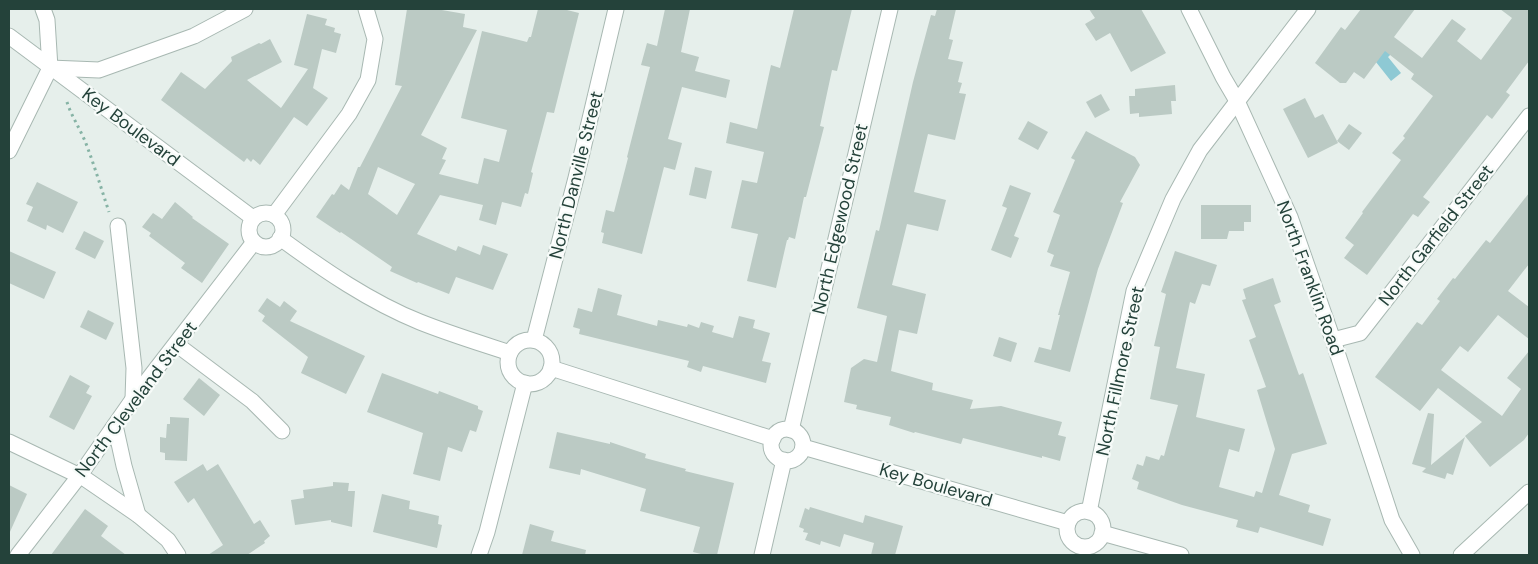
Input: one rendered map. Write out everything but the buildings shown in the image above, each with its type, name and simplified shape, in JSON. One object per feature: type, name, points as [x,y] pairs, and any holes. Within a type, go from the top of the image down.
[{"type":"street","points":[[9,152],[50,68],[47,20],[43,9]]},
{"type":"street","points":[[50,68],[99,70],[194,36],[245,9]]},
{"type":"street","points":[[274,215],[349,114],[368,80],[374,39],[366,9]]},
{"type":"street","name":"North Danville Street","points":[[534,340],[576,178],[616,9]]},
{"type":"street","name":"North Edgewood Street","points":[[791,430],[890,9]]},
{"type":"street","name":"North Franklin Road","points":[[1189,9],[1237,101],[1290,217],[1333,340],[1392,520],[1412,555]]},
{"type":"street","name":"North Fillmore Street","points":[[1089,512],[1134,291],[1172,199],[1200,150],[1308,9]]},
{"type":"street","name":"Key Boulevard","points":[[9,36],[253,218]]},
{"type":"street","name":"North Garfield Street","points":[[1333,340],[1360,333],[1529,116]]},
{"type":"street","points":[[263,213],[274,215],[282,223],[283,231],[280,238],[270,246],[262,246],[254,242],[250,236],[249,228],[253,218],[263,213]]},
{"type":"street","points":[[118,226],[134,368],[133,399]]},
{"type":"street","points":[[280,238],[345,283],[393,309],[419,322],[510,353]]},
{"type":"street","name":"North Cleveland Street","points":[[18,555],[80,475],[133,399],[254,242]]},
{"type":"street","points":[[534,340],[542,343],[549,350],[552,368],[543,380],[525,383],[516,379],[508,362],[510,353],[519,343],[534,340]]},
{"type":"street","points":[[176,344],[252,401],[282,431]]},
{"type":"street","points":[[552,368],[773,439]]},
{"type":"street","points":[[479,555],[487,532],[525,383]]},
{"type":"street","points":[[115,425],[138,515]]},
{"type":"street","points":[[791,430],[800,436],[803,441],[803,447],[800,455],[796,458],[784,460],[777,457],[773,452],[773,439],[780,431],[791,430]]},
{"type":"street","points":[[9,442],[80,475],[138,515],[168,540],[178,555]]},
{"type":"street","name":"Key Boulevard","points":[[803,447],[1068,523]]},
{"type":"street","points":[[762,555],[784,460]]},
{"type":"street","points":[[1461,555],[1529,492]]},
{"type":"street","points":[[1089,512],[1096,515],[1100,520],[1102,533],[1095,544],[1081,551],[1067,533],[1068,523],[1076,513],[1089,512]]},
{"type":"street","points":[[1102,533],[1181,555]]},
{"type":"path","points":[[65,96],[90,155],[112,222],[118,226]]},
{"type":"water","points":[[1386,45],[1391,54],[1388,57],[1401,73],[1391,81],[1372,57]]}]
